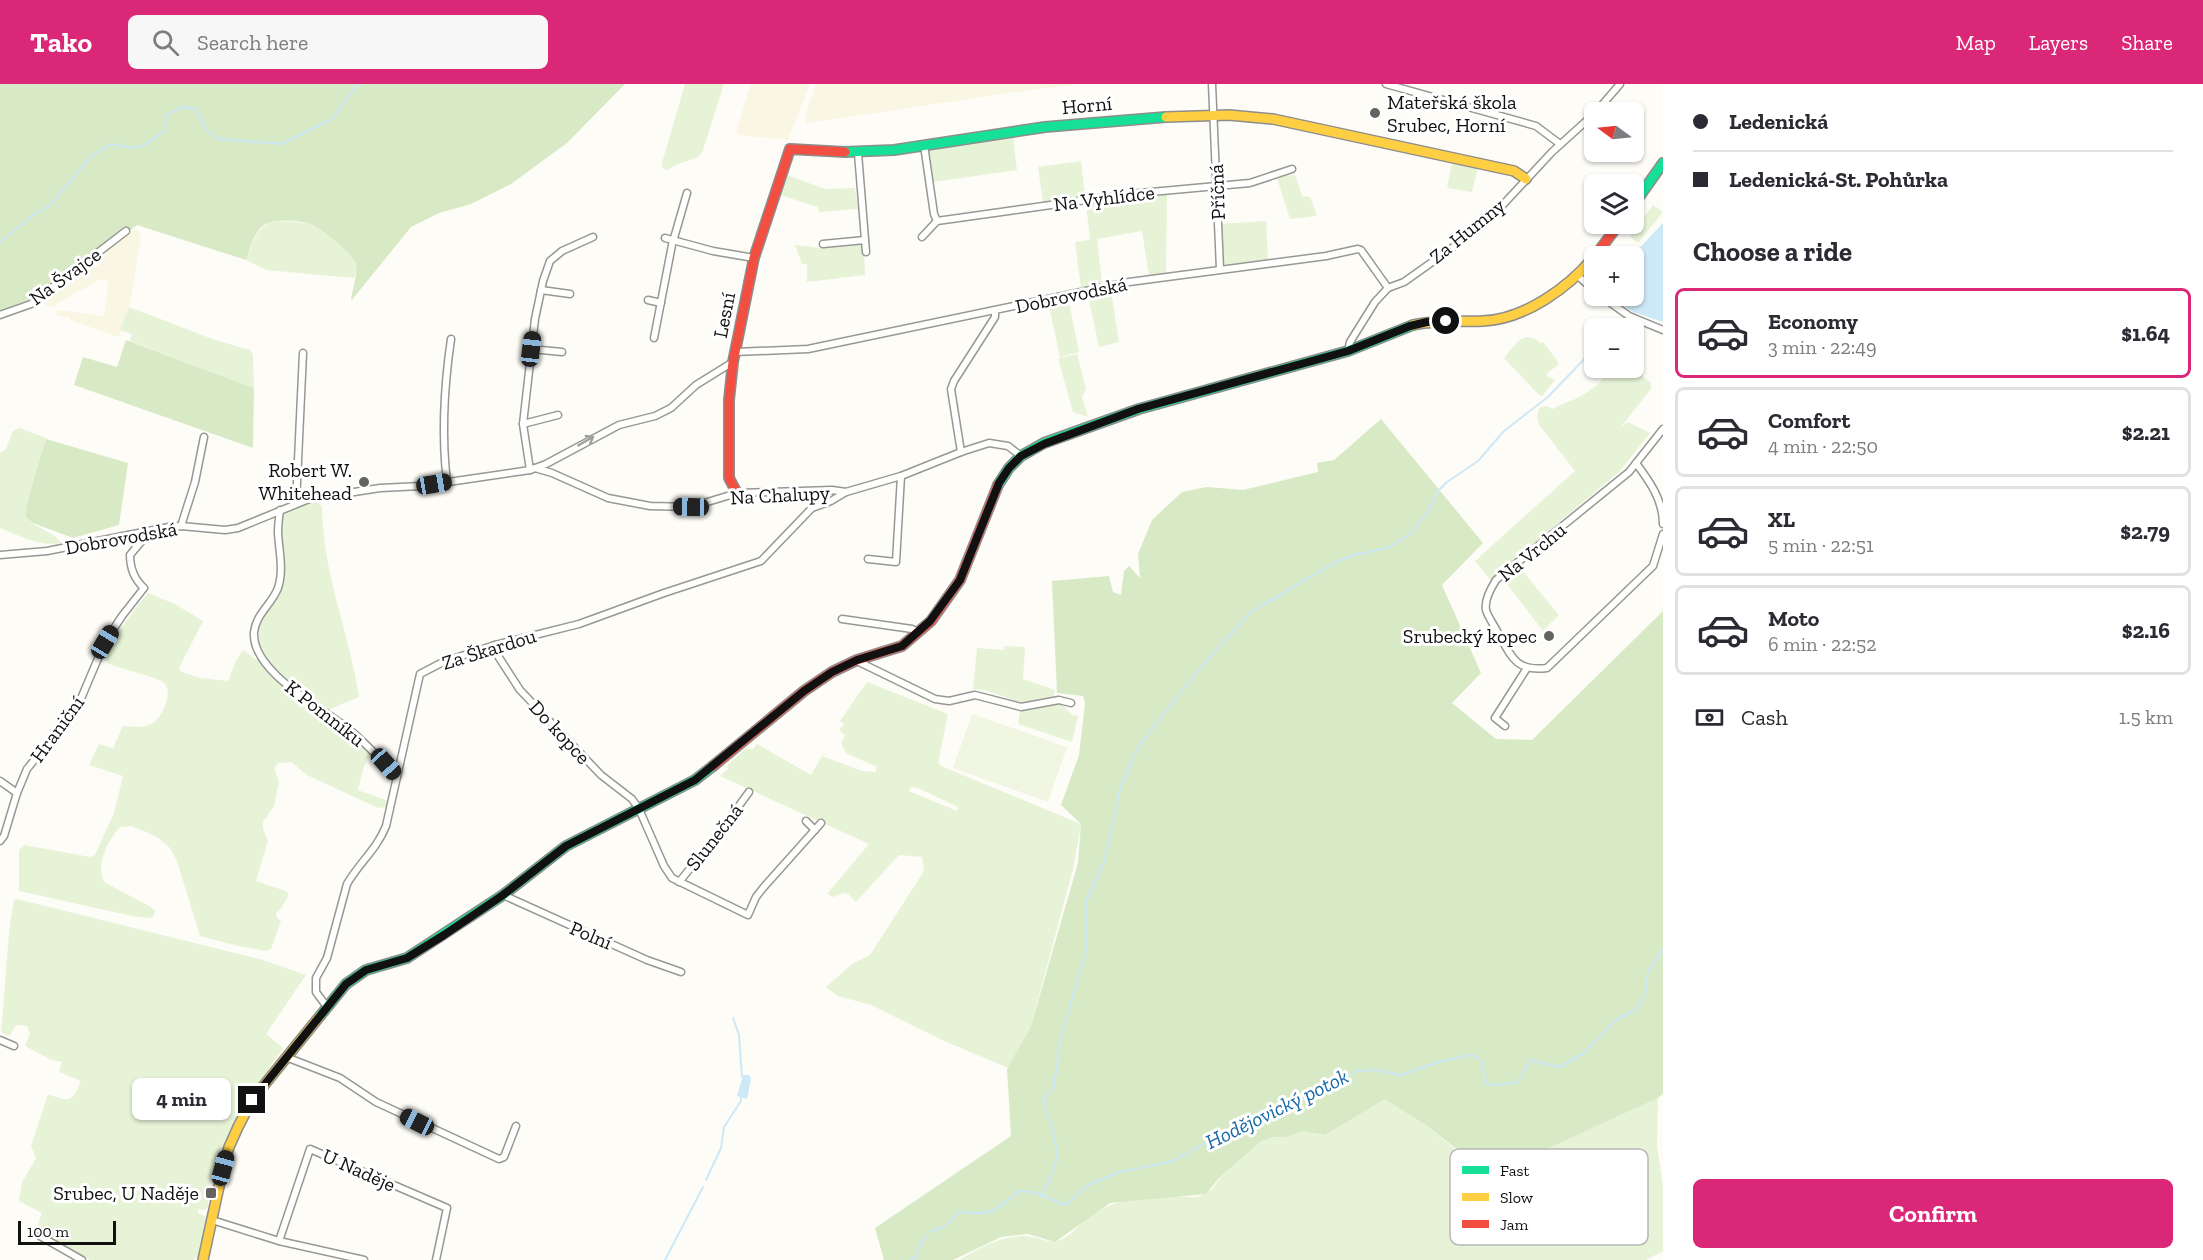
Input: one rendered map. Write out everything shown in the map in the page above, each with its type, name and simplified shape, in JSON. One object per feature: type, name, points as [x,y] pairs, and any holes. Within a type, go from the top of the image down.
[{"type":"main road","name":"Horní","points":[[790,149],[858,153],[1045,127],[1214,114],[1273,119],[1514,171],[1526,179]]},
{"type":"main road","name":"Lesní","points":[[737,493],[729,478],[729,400],[733,362],[754,258],[790,149]]},
{"type":"main road","points":[[1644,190],[1663,163]]},
{"type":"main road","points":[[1603,246],[1612,234]]},
{"type":"main road","points":[[203,1260],[229,1147],[252,1100],[355,976],[366,970],[407,958],[503,895],[566,846],[695,780],[804,691],[832,672],[857,660],[902,646],[941,608],[960,580],[999,483],[1021,456],[1044,444],[1138,409],[1348,351],[1398,330],[1427,322],[1485,321],[1509,317],[1557,292],[1584,269]]},
{"type":"street","name":"Příčná","points":[[1212,84],[1220,269]]},
{"type":"street","points":[[1386,84],[1536,126],[1560,144]]},
{"type":"street","name":"Za Humny","points":[[1604,102],[1620,84]]},
{"type":"street","name":"Za Humny","points":[[1348,351],[1350,342],[1375,302],[1388,288],[1404,282],[1459,243],[1498,210],[1560,144],[1584,123]]},
{"type":"street","points":[[922,237],[937,220],[934,214],[924,145]]},
{"type":"street","points":[[858,153],[866,252]]},
{"type":"street","name":"Na Vyhlídce","points":[[937,220],[1129,194],[1250,183],[1292,169]]},
{"type":"street","points":[[654,338],[674,240],[687,193]]},
{"type":"street","name":"Na Švajce","points":[[0,315],[31,304],[126,231]]},
{"type":"street","points":[[532,469],[523,424],[531,349],[541,290],[550,261],[562,251],[593,237]]},
{"type":"street","points":[[665,238],[754,258]]},
{"type":"street","points":[[823,244],[865,240]]},
{"type":"street","name":"Dobrovodská","points":[[735,352],[808,350],[1129,282],[1326,256],[1358,249],[1388,288]]},
{"type":"street","points":[[1578,276],[1584,281]]},
{"type":"street","points":[[541,290],[570,294]]},
{"type":"street","points":[[648,300],[661,303]]},
{"type":"street","points":[[1615,306],[1629,316],[1663,330]]},
{"type":"street","points":[[961,452],[951,389],[995,317],[995,310]]},
{"type":"street","points":[[447,482],[442,429],[451,339]]},
{"type":"street","points":[[531,349],[562,352]]},
{"type":"street","points":[[296,503],[303,354]]},
{"type":"street","name":"Dobrovodská","points":[[0,555],[47,551],[181,526],[225,530],[238,528],[296,503],[340,493],[422,486],[532,469],[546,464],[619,425],[663,412],[696,385],[733,362]]},
{"type":"street","points":[[523,424],[558,415]]},
{"type":"street","name":"Na Vrchu","points":[[1527,668],[1511,658],[1486,609],[1488,594],[1496,580],[1629,472],[1663,429]]},
{"type":"street","points":[[181,526],[195,483],[204,437]]},
{"type":"street","name":"Na Chalupy","points":[[532,469],[552,473],[608,498],[650,506],[691,507],[737,493],[832,490],[846,492],[901,476],[989,443],[1008,446],[1021,456]]},
{"type":"street","points":[[1636,463],[1651,483],[1663,512],[1663,524]]},
{"type":"street","points":[[868,559],[896,562],[901,476]]},
{"type":"street","name":"Za Škardou","points":[[327,1007],[316,992],[315,978],[327,958],[347,884],[380,841],[391,807],[420,674],[443,662],[495,645],[579,624],[664,592],[761,561],[812,508],[846,492]]},
{"type":"street","name":"K Pomníku","points":[[280,510],[278,532],[281,571],[278,589],[258,619],[254,630],[254,640],[262,656],[276,674],[300,696],[350,729],[397,777]]},
{"type":"street","name":"Hraniční","points":[[0,842],[23,777],[33,760],[77,708],[105,642],[144,588],[137,582],[130,567],[130,555],[150,531]]},
{"type":"street","points":[[1504,726],[1495,718],[1527,668],[1533,670],[1547,668],[1602,617],[1653,566],[1663,534]]},
{"type":"street","points":[[842,620],[912,628],[918,632]]},
{"type":"street","name":"Do kopce","points":[[495,645],[496,653],[520,690],[601,775],[632,799],[639,809]]},
{"type":"street","points":[[857,660],[935,699],[949,701],[975,695],[1021,707],[1059,700],[1071,703]]},
{"type":"street","points":[[0,782],[17,793]]},
{"type":"street","name":"Slunečná","points":[[679,882],[749,792]]},
{"type":"street","name":"Slunečná","points":[[639,809],[664,866],[672,878],[748,915]]},
{"type":"street","points":[[806,822],[815,830]]},
{"type":"street","points":[[744,923],[756,897],[821,823]]},
{"type":"street","name":"Polní","points":[[503,895],[647,960],[681,972]]},
{"type":"street","points":[[0,1040],[14,1046]]},
{"type":"street","points":[[286,1057],[340,1078],[376,1102],[499,1160],[504,1157],[516,1126]]},
{"type":"street","name":"U Naděje","points":[[279,1240],[310,1149],[447,1208],[436,1260]]},
{"type":"street","points":[[212,1221],[364,1260]]},
{"type":"street","points":[[40,1236],[82,1260]]},
{"type":"shaded area","points":[[751,84],[810,84],[788,140],[738,135],[736,131]]},
{"type":"shaded area","points":[[816,84],[1079,84],[808,123],[805,117]]},
{"type":"shaded area","points":[[137,229],[141,235],[131,299],[119,337],[70,320],[70,317],[57,315],[58,310],[104,316],[109,281],[101,279],[51,307],[39,302],[39,298],[79,268],[87,272],[102,263],[110,246]]},
{"type":"green space","points":[[0,84],[625,84],[567,143],[511,184],[471,204],[439,213],[411,227],[351,301],[356,264],[349,253],[335,240],[312,225],[302,222],[275,221],[266,224],[258,231],[246,260],[137,225],[81,269],[79,268],[44,294],[0,311]]},
{"type":"green space","points":[[685,84],[724,84],[699,157],[667,170],[663,169],[662,163]]},
{"type":"green space","points":[[1013,136],[1017,170],[933,182],[928,154],[931,148]]},
{"type":"green space","points":[[1081,161],[1085,197],[1043,202],[1038,167]]},
{"type":"green space","points":[[1452,163],[1478,168],[1472,192],[1447,188]]},
{"type":"green space","points":[[787,175],[825,189],[855,188],[858,209],[819,212],[818,207],[780,195]]},
{"type":"green space","points":[[1295,175],[1302,196],[1310,197],[1317,216],[1290,219],[1277,178]]},
{"type":"green space","points":[[1167,194],[1166,273],[1149,276],[1142,231],[1097,239],[1102,284],[1081,288],[1075,242],[1090,240],[1086,204]]},
{"type":"green space","points":[[1653,205],[1663,212],[1638,243],[1630,237],[1632,234],[1644,234],[1644,218]]},
{"type":"green space","points":[[275,221],[309,224],[328,236],[354,259],[356,273],[354,278],[266,270],[246,260],[259,232]]},
{"type":"green space","points":[[1266,221],[1268,261],[1223,265],[1220,224]]},
{"type":"green space","points":[[795,245],[821,248],[861,245],[864,252],[865,275],[807,282],[807,264],[802,264]]},
{"type":"green space","points":[[1111,291],[1119,342],[1099,347],[1088,296]]},
{"type":"green space","points":[[1069,302],[1079,352],[1060,357],[1049,306]]},
{"type":"green space","points":[[129,307],[215,340],[250,350],[253,355],[254,388],[130,341],[132,334],[120,330]]},
{"type":"green space","points":[[1526,337],[1536,339],[1540,343],[1543,342],[1559,363],[1547,373],[1547,376],[1555,380],[1542,396],[1504,358],[1518,341]]},
{"type":"green space","points":[[126,340],[254,388],[253,448],[74,385],[83,357],[117,367]]},
{"type":"green space","points":[[1077,354],[1086,389],[1082,397],[1088,417],[1073,412],[1058,358]]},
{"type":"green space","points":[[1644,377],[1650,382],[1651,389],[1620,428],[1628,422],[1650,433],[1620,471],[1490,580],[1475,561],[1575,471],[1540,426],[1537,419],[1539,408],[1546,406],[1553,409],[1576,399],[1604,378]]},
{"type":"green space","points":[[1381,419],[1483,543],[1442,585],[1481,673],[1452,703],[1496,739],[1532,740],[1663,611],[1663,1094],[1547,1149],[1457,1149],[1427,1126],[1385,1099],[1325,1135],[1302,1131],[1288,1137],[1273,1137],[1260,1142],[1219,1178],[1206,1194],[1110,1203],[1055,1242],[1028,1234],[1001,1237],[953,1260],[884,1260],[875,1228],[1011,1136],[1007,1069],[1031,1026],[1078,863],[1081,824],[1061,805],[1079,755],[1085,703],[1083,696],[1057,693],[1052,581],[1109,576],[1113,592],[1121,595],[1124,571],[1129,566],[1140,578],[1138,554],[1152,520],[1182,492],[1207,487],[1243,490],[1318,472],[1317,463],[1334,460]]},
{"type":"green space","points":[[19,428],[46,438],[26,514],[33,523],[53,535],[61,543],[38,542],[0,528],[0,453],[6,449],[13,431]]},
{"type":"green space","points":[[46,439],[128,463],[119,525],[73,538],[33,523],[26,517],[30,493]]},
{"type":"green space","points":[[318,502],[322,507],[327,556],[359,697],[328,710],[302,694],[273,669],[259,643],[261,620],[283,580],[281,520],[287,512]]},
{"type":"green space","points":[[1520,568],[1559,615],[1543,631],[1504,580]]},
{"type":"green space","points":[[148,593],[175,604],[203,621],[179,668],[180,671],[200,678],[228,681],[243,650],[261,663],[298,699],[341,728],[371,753],[363,769],[358,790],[388,801],[388,807],[378,808],[307,775],[291,762],[278,763],[274,769],[279,781],[274,806],[263,822],[268,841],[256,881],[289,894],[276,913],[277,918],[281,921],[271,949],[267,951],[200,936],[177,861],[170,848],[157,837],[132,826],[120,827],[111,839],[102,860],[102,875],[104,882],[151,907],[155,911],[153,917],[132,916],[19,891],[19,850],[24,845],[90,857],[95,855],[114,813],[123,776],[89,765],[99,744],[113,748],[123,726],[142,727],[154,723],[164,708],[168,693],[162,681],[107,663],[105,659],[118,632]]},
{"type":"green space","points":[[1005,646],[1025,647],[1023,679],[1055,690],[1053,697],[1023,703],[984,690],[973,689],[977,648],[1004,650]]},
{"type":"green space","points":[[867,682],[948,714],[938,763],[941,766],[1081,824],[1073,869],[1031,1026],[1008,1068],[942,1040],[871,1005],[838,996],[826,987],[852,964],[870,955],[924,871],[922,857],[899,855],[856,902],[848,894],[843,893],[834,897],[827,894],[869,844],[720,776],[745,749],[753,749],[757,744],[811,775],[822,756],[862,771],[875,772],[877,767],[846,753],[841,743],[845,735],[839,730],[844,724],[840,721]],"holes":[[[911,787],[918,788],[958,807],[957,811],[909,791]]]},
{"type":"green space","points":[[1061,703],[1072,715],[1078,716],[1072,742],[1018,724],[1020,711]]},
{"type":"green space","points":[[972,714],[1067,747],[1048,802],[953,768]]},
{"type":"green space","points":[[14,900],[263,960],[306,975],[266,1034],[283,1048],[230,1129],[209,1184],[208,1207],[205,1210],[198,1209],[198,1213],[206,1217],[207,1221],[199,1258],[196,1257],[194,1260],[90,1260],[43,1235],[37,1227],[42,1213],[19,1201],[22,1182],[36,1158],[31,1146],[48,1094],[69,1099],[81,1081],[59,1072],[62,1062],[52,1060],[25,1046],[30,1033],[27,1026],[16,1025],[10,1036],[1,1030],[9,932]]},
{"type":"green space","points":[[1385,1098],[1427,1126],[1455,1149],[1450,1149],[1450,1245],[1648,1245],[1648,1149],[1547,1149],[1658,1098],[1657,1146],[1663,1186],[1663,1251],[1646,1260],[959,1260],[991,1243],[1017,1236],[1058,1241],[1068,1236],[1094,1213],[1118,1203],[1144,1198],[1197,1197],[1213,1188],[1221,1176],[1260,1142],[1273,1137],[1288,1137],[1302,1131],[1325,1135]]},
{"type":"water","points":[[1663,223],[1663,322],[1633,312],[1625,306],[1644,306],[1644,246],[1641,246]]},
{"type":"water","points":[[743,1075],[749,1075],[751,1079],[747,1099],[737,1096]]},
{"type":"waterway","points":[[0,242],[33,215],[49,206],[91,156],[111,144],[129,147],[146,144],[165,130],[166,115],[183,107],[196,109],[206,130],[218,139],[282,144],[332,119],[356,86],[361,84]]},
{"type":"waterway","points":[[1041,1197],[1052,1173],[1056,1157],[1053,1132],[1043,1099],[1054,1087],[1060,1040],[1086,952],[1086,901],[1105,860],[1120,789],[1135,754],[1147,735],[1199,669],[1251,612],[1334,563],[1353,555],[1388,548],[1411,533],[1429,510],[1437,492],[1447,482],[1478,461],[1504,431],[1548,397],[1584,359]]},
{"type":"waterway","name":"Hodějovický potok","points":[[931,1232],[946,1225],[959,1212],[978,1213],[992,1210],[1019,1191],[1033,1192],[1065,1205],[1087,1186],[1116,1173],[1173,1161],[1238,1125],[1326,1089],[1357,1071],[1377,1070],[1401,1075],[1441,1061],[1472,1055],[1482,1061],[1485,1082],[1491,1085],[1517,1083],[1531,1060],[1559,1067],[1583,1054],[1615,1021],[1639,1007],[1645,995],[1648,971],[1663,950]]},
{"type":"waterway","points":[[733,1018],[739,1035],[742,1077]]},
{"type":"waterway","points":[[706,1180],[721,1148],[724,1127],[741,1101],[741,1097]]},
{"type":"waterway","points":[[665,1260],[703,1187]]},
{"type":"waterway","name":"Hodějovický potok","points":[[910,1260],[916,1257],[921,1242],[926,1237]]},
{"type":"traffic: fast","points":[[845,152],[894,150],[1045,127],[1166,117]]},
{"type":"traffic: fast","points":[[1644,190],[1663,163]]},
{"type":"traffic: fast","points":[[998,485],[1009,468],[1021,456],[1044,443],[1139,409],[1348,351],[1413,325]]},
{"type":"traffic: fast","points":[[320,1016],[346,984],[366,970],[407,958],[503,895],[566,846],[695,780],[713,766]]},
{"type":"traffic: slow","points":[[1166,117],[1229,115],[1273,119],[1514,171],[1526,179]]},
{"type":"traffic: slow","points":[[1413,325],[1483,321],[1514,315],[1559,290],[1584,268]]},
{"type":"traffic: slow","points":[[203,1260],[223,1168],[238,1127],[252,1100],[320,1016]]},
{"type":"traffic: jam","points":[[737,493],[729,478],[729,400],[733,362],[754,258],[790,149],[845,152]]},
{"type":"traffic: jam","points":[[1602,246],[1612,234]]},
{"type":"traffic: jam","points":[[713,766],[804,691],[832,672],[857,660],[902,646],[931,621],[960,580],[998,485]]},
{"type":"place","name":"Mateřská škola Srubec, Horní","points":[[1375,113]]},
{"type":"place","name":"Robert W. Whitehead","points":[[364,482]]},
{"type":"place","name":"Srubecký kopec","points":[[1549,636]]},
{"type":"place","name":"Srubec, U Naděje","points":[[211,1193]]},
{"type":"route","points":[[252,1100],[346,984],[355,976],[366,970],[407,958],[503,895],[566,846],[695,780],[772,716],[832,672],[857,660],[902,646],[930,621],[960,580],[999,483],[1021,456],[1044,444],[1138,409],[1348,351],[1410,326],[1446,321]]}]
